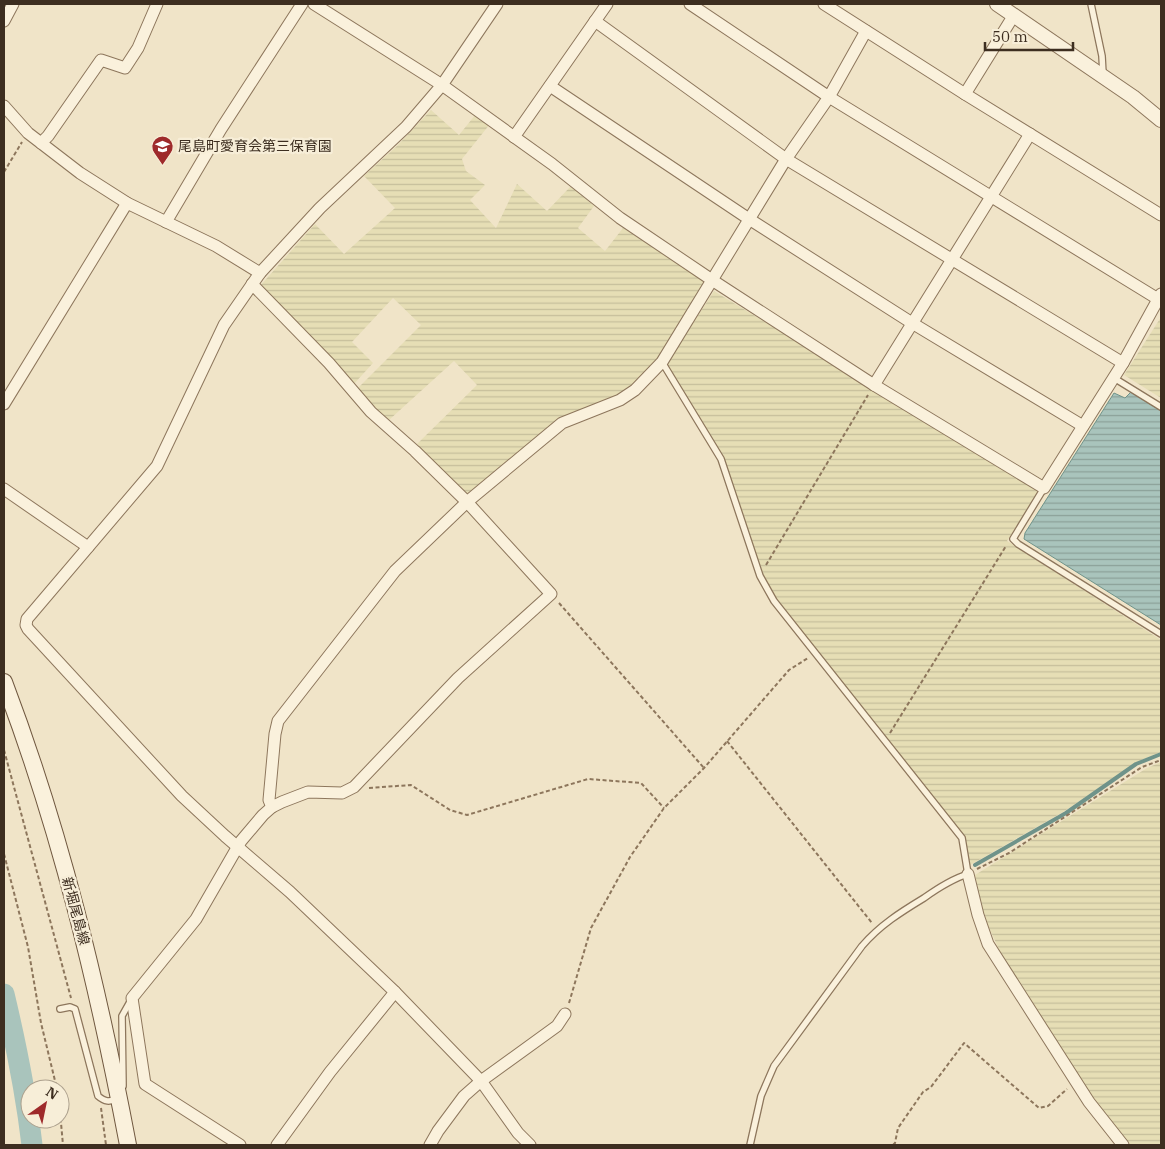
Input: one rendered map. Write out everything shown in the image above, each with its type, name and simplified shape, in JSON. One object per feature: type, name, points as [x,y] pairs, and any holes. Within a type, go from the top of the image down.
[{"type":"main road","name":"新堀尾島線","points":[[4,682],[23,733],[65,868],[90,961],[128,1145]]},
{"type":"street","points":[[4,21],[13,4]]},
{"type":"street","points":[[41,143],[102,60],[125,68],[138,48],[157,4]]},
{"type":"street","points":[[166,222],[221,129],[302,4]]},
{"type":"street","points":[[314,4],[442,85],[552,164],[620,218],[712,280],[874,385],[1044,488],[1114,378],[1160,297],[829,97],[690,4]]},
{"type":"street","points":[[497,4],[442,85],[406,127],[320,208],[260,273],[224,325],[157,466],[27,619],[26,625],[28,630],[182,796],[290,892],[395,992],[481,1082],[518,1133],[530,1145]]},
{"type":"street","points":[[514,137],[607,4]]},
{"type":"street","points":[[824,4],[1161,215]]},
{"type":"street","points":[[997,4],[1160,114]]},
{"type":"street","points":[[965,94],[1014,15]]},
{"type":"street","points":[[595,21],[786,159],[1123,363]]},
{"type":"street","points":[[272,807],[268,800],[278,721],[395,571],[467,502],[562,423],[620,400],[635,390],[662,362],[786,159],[829,97],[866,31]]},
{"type":"street","points":[[550,86],[749,219],[912,323],[1083,426]]},
{"type":"street","points":[[4,106],[28,133],[80,173],[127,203],[216,246],[260,273]]},
{"type":"street","points":[[874,385],[1030,134]]},
{"type":"street","points":[[4,404],[127,203]]},
{"type":"street","points":[[240,1145],[145,1084],[132,998],[196,919],[241,841],[272,807],[308,792],[342,793],[354,787],[458,678],[552,594],[467,502],[416,451],[371,412],[330,363],[252,284]]},
{"type":"street","points":[[4,489],[88,547]]},
{"type":"street","points":[[968,874],[978,915],[988,944],[1089,1102],[1123,1145]]},
{"type":"street","points":[[277,1145],[330,1072],[395,992]]},
{"type":"street","points":[[430,1145],[464,1096],[557,1026],[565,1014]]},
{"type":"lane","points":[[1091,4],[1102,56],[1104,76]]},
{"type":"lane","points":[[662,362],[721,459],[760,576],[774,601],[814,654],[962,838],[968,874],[954,878],[885,922],[862,946],[774,1066],[761,1096],[750,1145]]},
{"type":"lane","points":[[1114,378],[1161,407]]},
{"type":"lane","points":[[1044,488],[1013,539],[1018,544],[1161,634]]},
{"type":"lane","points":[[60,1009],[70,1007],[74,1009],[98,1096],[104,1101],[110,1102],[119,1098],[123,1085],[122,1016],[132,998]]},
{"type":"path","points":[[4,172],[28,133]]},
{"type":"path","points":[[760,576],[874,385]]},
{"type":"path","points":[[885,741],[1008,542],[1013,539]]},
{"type":"path","points":[[552,594],[704,768]]},
{"type":"path","points":[[565,1014],[591,928],[630,857],[664,808],[704,768],[788,670],[814,654]]},
{"type":"path","points":[[727,741],[877,930]]},
{"type":"path","points":[[4,750],[74,1009]]},
{"type":"path","points":[[968,874],[1009,853],[1142,767],[1161,760]]},
{"type":"path","points":[[354,787],[410,785],[450,810],[467,815],[588,779],[641,783],[664,808]]},
{"type":"path","points":[[4,854],[28,947],[40,1023],[54,1079]]},
{"type":"path","points":[[893,1145],[898,1128],[923,1092],[931,1087],[964,1044],[1039,1108],[1048,1106],[1076,1081]]},
{"type":"path","points":[[98,1096],[106,1145]]},
{"type":"path","points":[[62,1129],[64,1145]]},
{"type":"shaded area","points":[[431,110],[459,135],[476,114],[490,124],[462,159],[466,171],[485,185],[470,200],[496,228],[517,184],[547,211],[571,186],[594,206],[578,228],[605,251],[623,228],[708,282],[661,361],[623,396],[561,421],[467,497],[417,444],[477,385],[454,361],[389,420],[372,408],[358,388],[421,325],[393,298],[352,342],[373,363],[353,385],[260,286],[315,224],[344,254],[395,208],[364,176],[398,145]]},
{"type":"shaded area","points":[[714,291],[1040,490],[1007,541],[1161,640],[1161,752],[1141,760],[1063,812],[970,865],[965,838],[777,602],[764,576],[722,455],[666,365]]},
{"type":"shaded area","points":[[1161,317],[1161,398],[1124,375]]},
{"type":"shaded area","points":[[1161,762],[1161,1145],[1127,1145],[1091,1098],[1056,1039],[1003,958],[984,917],[975,875],[1147,768]]},
{"type":"water","points":[[1131,392],[1161,411],[1161,625],[1024,539],[1025,533],[1114,393],[1125,398]]},
{"type":"waterway","points":[[975,865],[1066,813],[1136,764],[1161,754]]},
{"type":"waterway","points":[[4,994],[20,1069],[32,1145]]},
{"type":"place","name":"尾島町愛育会第三保育園","points":[[162,165]]}]
